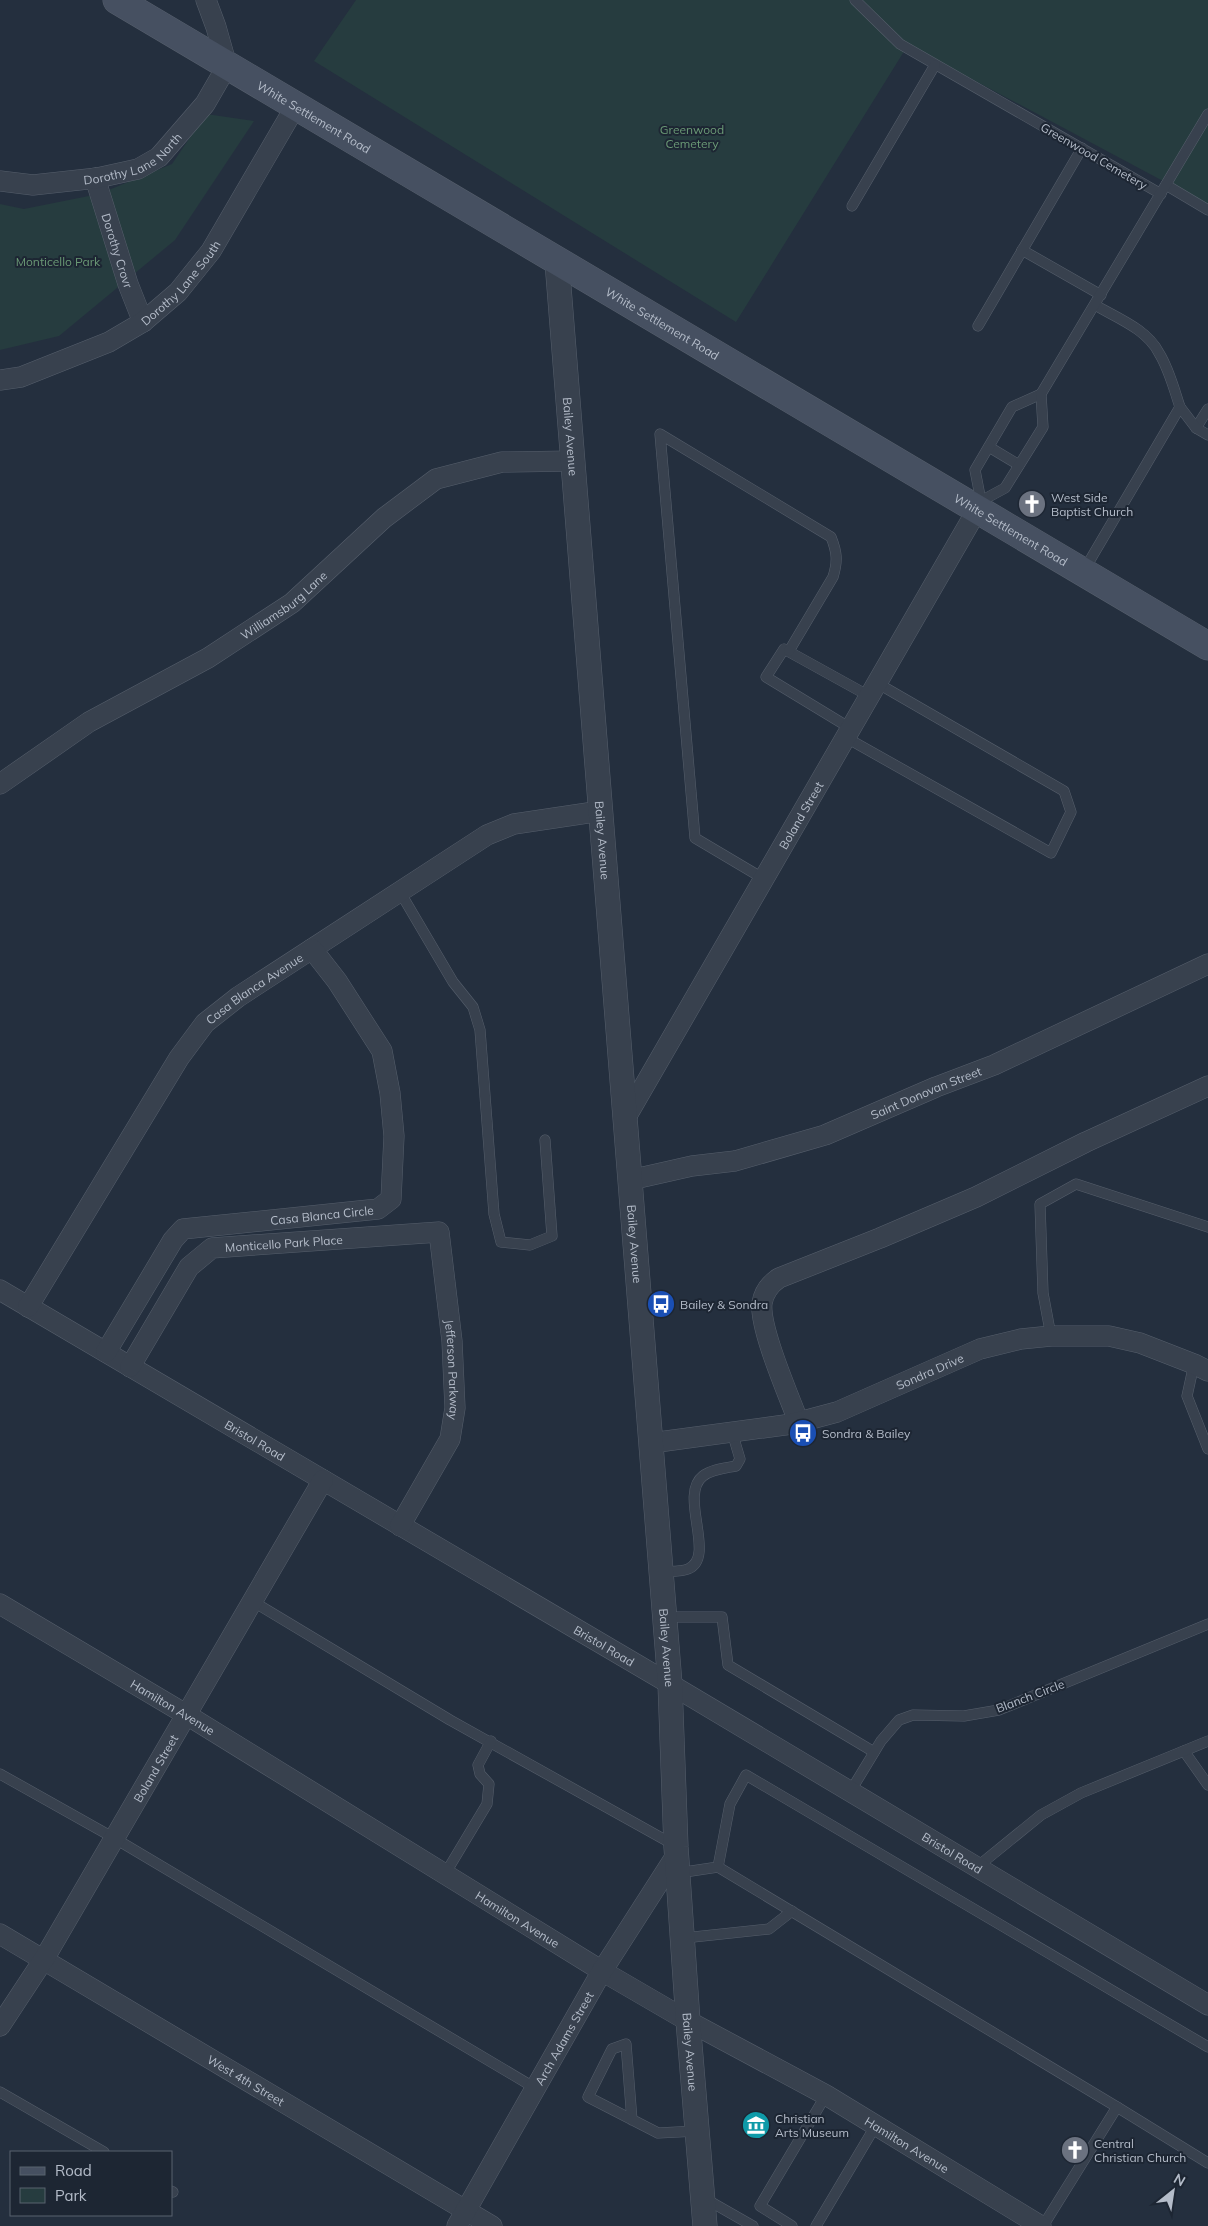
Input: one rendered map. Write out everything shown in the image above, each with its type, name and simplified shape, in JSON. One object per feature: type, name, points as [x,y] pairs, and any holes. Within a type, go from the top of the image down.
[{"type":"main road","name":"White Settlement Road","points":[[117,0],[557,262],[979,506],[1083,572],[1208,646]]},
{"type":"street","points":[[206,0],[216,26],[227,66]]},
{"type":"street","name":"Dorothy Lane North","points":[[0,181],[33,185],[95,178],[138,169],[159,158],[205,104],[227,66]]},
{"type":"street","name":"Dorothy Lane South","points":[[0,380],[21,377],[109,342],[143,322],[178,292],[211,251],[295,107]]},
{"type":"street","name":"Dorothy Crovr","points":[[95,178],[128,284],[143,322]]},
{"type":"street","name":"Bailey Avenue","points":[[557,262],[670,1684],[677,1858],[705,2226]]},
{"type":"street","name":"Williamsburg Lane","points":[[0,784],[89,722],[208,658],[292,603],[384,518],[436,479],[502,462],[573,461]]},
{"type":"street","name":"Boland Street","points":[[625,1119],[979,506]]},
{"type":"street","name":"Casa Blanca Avenue","points":[[28,1307],[179,1058],[205,1023],[238,997],[488,835],[514,824],[600,811]]},
{"type":"street","name":"Casa Blanca Circle","points":[[106,1352],[168,1248],[183,1229],[378,1209],[392,1199],[394,1136],[390,1093],[382,1051],[337,981],[312,949]]},
{"type":"street","name":"Saint Donovan Street","points":[[630,1180],[692,1166],[735,1161],[825,1135],[936,1087],[994,1065],[1208,964]]},
{"type":"street","points":[[799,1423],[764,1327],[762,1303],[770,1284],[779,1278],[976,1197],[1086,1142],[1208,1086]]},
{"type":"street","name":"Monticello Park Place","points":[[130,1367],[189,1267],[212,1248],[439,1232]]},
{"type":"street","name":"Jefferson Parkway","points":[[400,1526],[450,1439],[455,1408],[452,1341],[439,1232]]},
{"type":"street","name":"Bristol Road","points":[[0,1290],[670,1684],[1208,2005]]},
{"type":"street","name":"Sondra Drive","points":[[651,1443],[799,1423],[837,1412],[980,1349],[1021,1339],[1051,1336],[1109,1336],[1140,1343],[1201,1367]]},
{"type":"street","name":"Boland Street","points":[[0,2026],[44,1958],[323,1480]]},
{"type":"street","name":"Hamilton Avenue","points":[[0,1604],[187,1715],[602,1971],[688,2021],[826,2095],[1042,2226]]},
{"type":"street","name":"Arch Adams Street","points":[[462,2218],[602,1971],[677,1858]]},
{"type":"street","name":"West 4th Street","points":[[0,1934],[44,1958],[462,2218],[492,2226]]},
{"type":"lane","name":"Greenwood Cemetery","points":[[855,0],[900,44],[1082,148],[1164,189]]},
{"type":"lane","points":[[852,206],[935,65]]},
{"type":"lane","name":"Greenwood Cemetery","points":[[1041,394],[1208,114]]},
{"type":"lane","points":[[978,326],[1082,148]]},
{"type":"lane","points":[[1164,189],[1208,210]]},
{"type":"lane","points":[[1022,250],[1100,295]]},
{"type":"lane","points":[[1095,305],[1137,330],[1150,341],[1159,352],[1180,407],[1196,428],[1208,435]]},
{"type":"lane","points":[[1041,394],[1043,426],[1005,488],[979,506],[975,470],[989,447],[1012,407],[1041,394]]},
{"type":"lane","points":[[1083,572],[1180,407]]},
{"type":"lane","points":[[1196,428],[1208,409]]},
{"type":"lane","points":[[764,879],[695,838],[660,434],[831,537],[837,552],[837,564],[833,577],[788,652]]},
{"type":"lane","points":[[989,447],[1019,464]]},
{"type":"lane","points":[[784,649],[873,690],[1064,791],[1071,812],[1051,853],[848,733],[766,677],[784,649]]},
{"type":"lane","points":[[400,892],[453,982],[473,1007],[480,1030],[494,1214],[501,1242],[530,1245],[552,1236],[545,1140]]},
{"type":"lane","points":[[1051,1336],[1042,1293],[1040,1204],[1076,1184],[1208,1228]]},
{"type":"lane","points":[[1201,1367],[1187,1396],[1208,1449]]},
{"type":"lane","points":[[661,1572],[689,1569],[696,1562],[700,1552],[694,1503],[695,1487],[702,1476],[710,1472],[736,1466],[740,1459],[732,1432]]},
{"type":"lane","points":[[252,1602],[450,1720],[491,1741],[677,1858],[718,1867],[1208,2163]]},
{"type":"lane","points":[[664,1617],[722,1617],[728,1665],[874,1752]]},
{"type":"lane","name":"Blanch Circle","points":[[850,1792],[874,1752],[899,1720],[913,1715],[964,1716],[999,1710],[1208,1624]]},
{"type":"lane","points":[[445,1874],[487,1804],[489,1784],[480,1774],[478,1765],[491,1741]]},
{"type":"lane","points":[[977,1867],[1040,1814],[1080,1793],[1208,1741]]},
{"type":"lane","points":[[1184,1751],[1208,1785]]},
{"type":"lane","points":[[0,1774],[114,1838],[535,2088]]},
{"type":"lane","points":[[718,1867],[730,1804],[746,1775],[1208,2047]]},
{"type":"lane","points":[[684,1938],[770,1929],[792,1911]]},
{"type":"lane","points":[[632,2120],[626,2044],[612,2049],[588,2097],[658,2134],[697,2132]]},
{"type":"lane","points":[[0,2092],[102,2151]]},
{"type":"lane","points":[[792,2226],[760,2206],[826,2095]]},
{"type":"lane","points":[[1042,2226],[1117,2107]]},
{"type":"lane","points":[[816,2226],[876,2125]]},
{"type":"lane","points":[[703,2197],[753,2226]]},
{"type":"green space","name":"Greenwood Cemetery","points":[[356,0],[1208,0],[1208,205],[908,45],[736,322],[314,61]]},
{"type":"green space","name":"Monticello Park","points":[[206,114],[254,121],[175,240],[59,336],[0,350],[0,204],[24,209],[99,194],[172,164]]},
{"type":"place","name":"West Side Baptist Church","points":[[1032,504]]},
{"type":"place","name":"Bailey & Sondra","points":[[661,1304]]},
{"type":"place","name":"Sondra & Bailey","points":[[803,1433]]},
{"type":"place","name":"Christian Arts Museum","points":[[756,2125]]},
{"type":"place","name":"Central Christian Church","points":[[1075,2150]]}]
